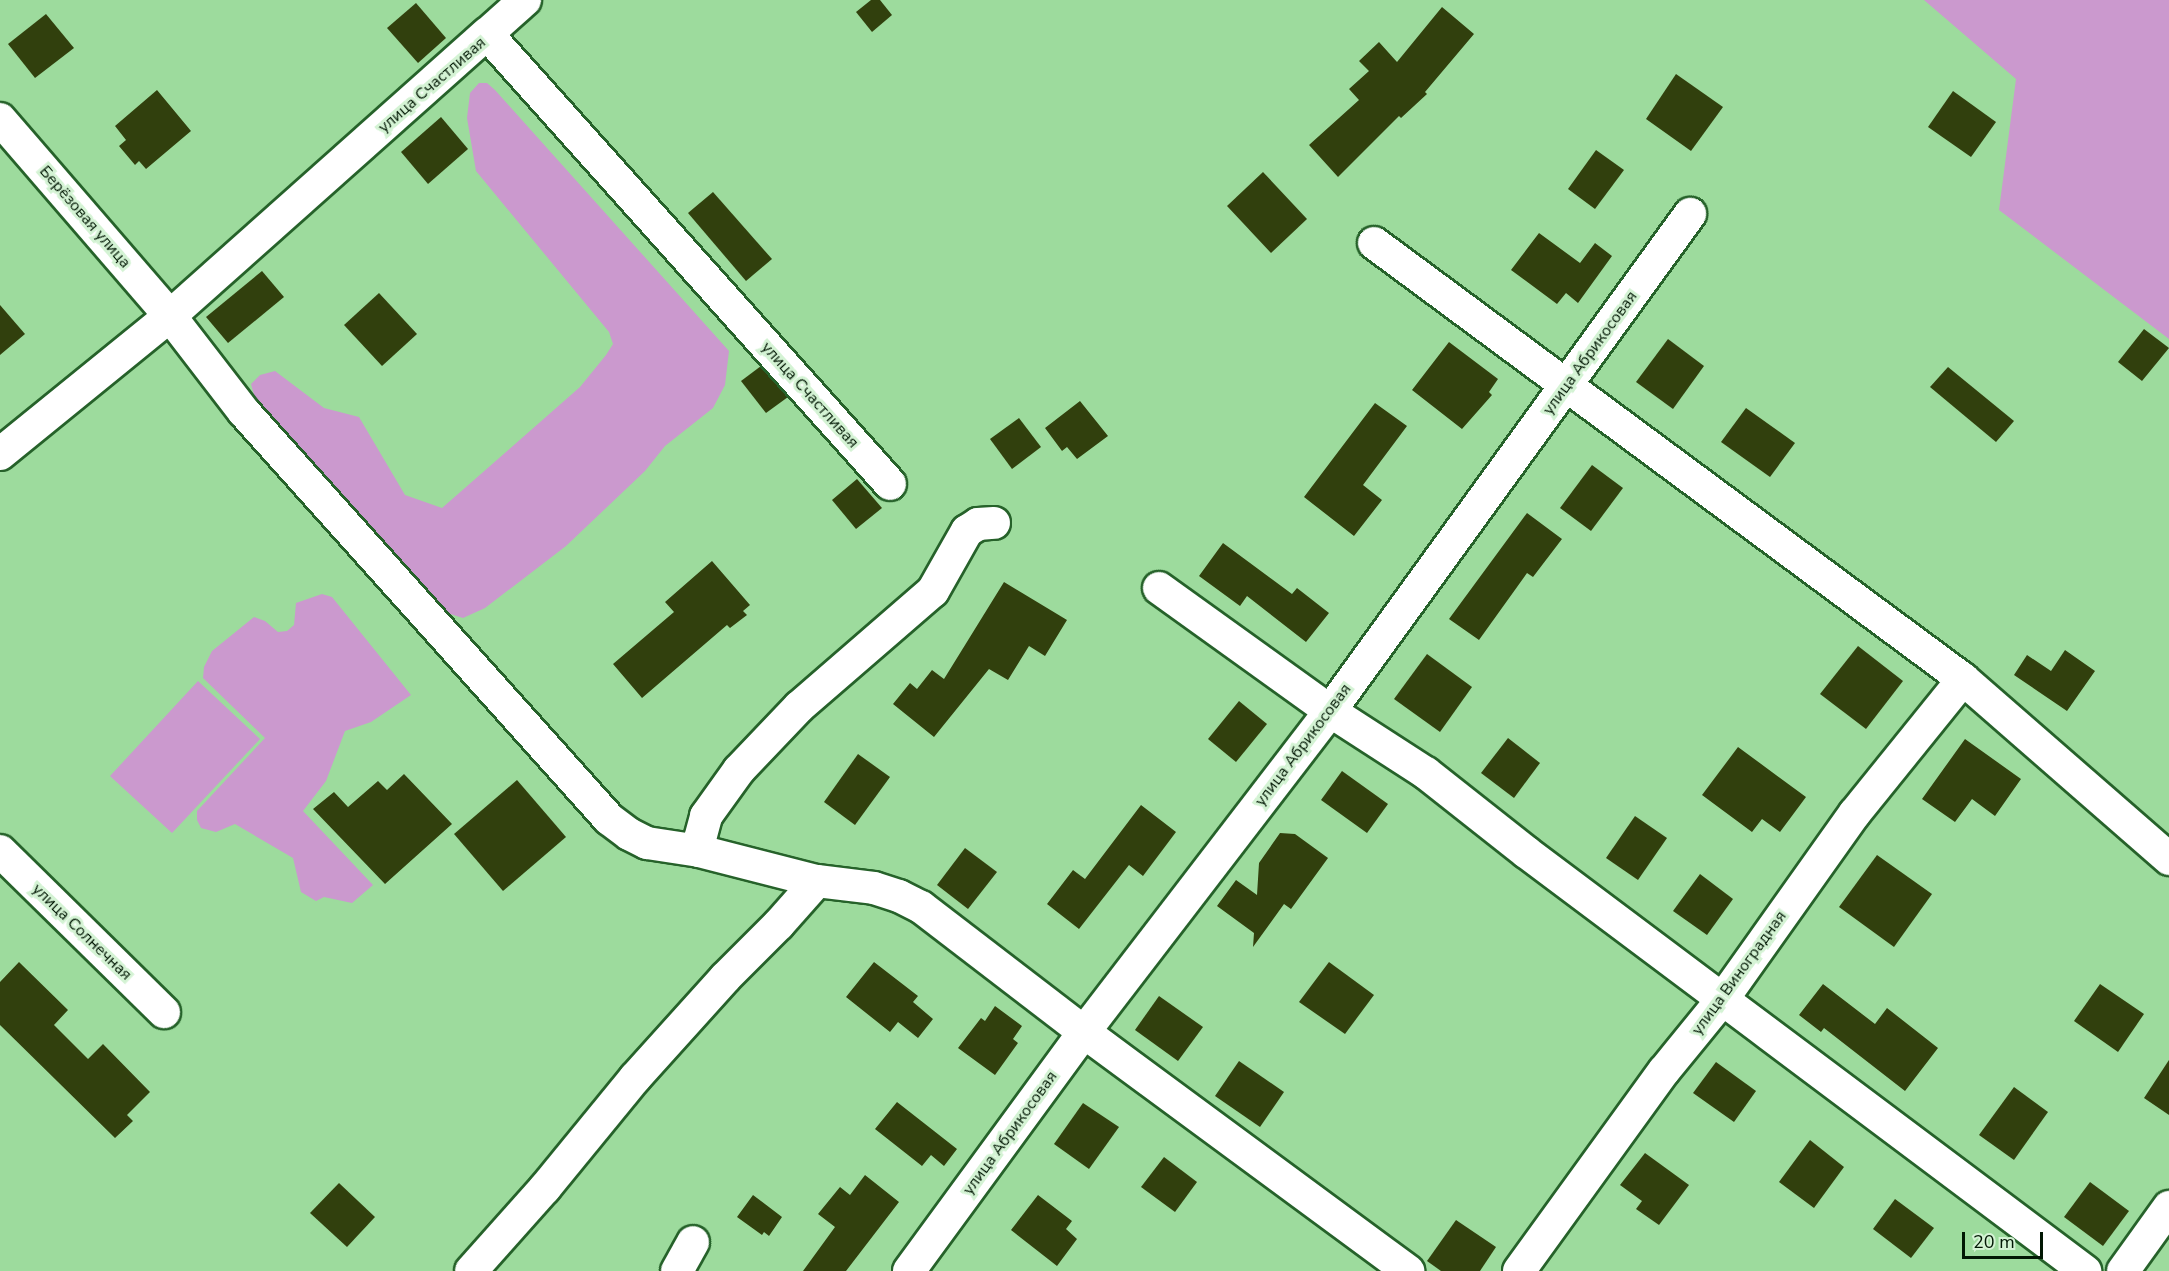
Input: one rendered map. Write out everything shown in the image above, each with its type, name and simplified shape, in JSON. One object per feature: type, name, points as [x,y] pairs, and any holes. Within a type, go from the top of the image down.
[{"type":"street","points":[[487,34],[525,0]]},
{"type":"street","name":"улица Счастливая","points":[[0,454],[170,316],[487,34],[890,484]]},
{"type":"street","name":"Берёзовая улица","points":[[0,119],[170,316],[244,412],[609,819],[629,834],[647,843],[699,851],[817,881],[874,888],[899,896],[921,908],[1084,1032],[1408,1271]]},
{"type":"street","name":"улица Абрикосовая","points":[[909,1271],[1084,1032],[1330,711],[1690,214]]},
{"type":"street","points":[[1374,243],[1568,384],[1963,679],[2169,859]]},
{"type":"street","points":[[699,851],[699,839],[706,816],[739,770],[799,707],[933,591],[967,531],[978,524],[994,523]]},
{"type":"street","points":[[1159,588],[1330,711],[1426,773],[1526,852],[2085,1271]]},
{"type":"street","name":"улица Виноградная","points":[[1519,1271],[1664,1071],[1722,1000],[1855,813],[1963,679]]},
{"type":"street","name":"улица Солнечная","points":[[0,851],[164,1012]]},
{"type":"street","points":[[471,1271],[545,1188],[635,1077],[724,978],[817,881]]},
{"type":"street","points":[[2123,1271],[2169,1207]]},
{"type":"street","points":[[676,1271],[693,1242]]},
{"type":"shaded area","points":[[1924,0],[2169,0],[2169,339],[1999,210],[2016,79]]},
{"type":"shaded area","points":[[479,83],[487,83],[495,90],[729,351],[725,385],[713,408],[665,446],[645,471],[566,546],[485,608],[463,618],[444,612],[256,402],[251,384],[260,375],[275,371],[324,408],[359,417],[405,495],[442,508],[580,387],[606,355],[613,344],[609,332],[476,171],[467,118],[470,93]]},
{"type":"shaded area","points":[[322,594],[332,597],[411,695],[371,722],[345,731],[326,781],[303,811],[373,885],[352,903],[324,897],[316,901],[301,892],[293,858],[235,824],[216,832],[201,828],[197,820],[197,811],[265,738],[203,678],[204,667],[212,651],[254,617],[265,621],[278,632],[287,631],[294,625],[296,603]]},
{"type":"shaded area","points":[[198,681],[260,739],[172,833],[110,776]]},
{"type":"building","points":[[871,0],[880,0],[892,15],[872,32],[856,12]]},
{"type":"building","points":[[416,3],[446,38],[418,63],[387,28]]},
{"type":"building","points":[[1442,7],[1474,34],[1425,92],[1427,94],[1401,118],[1399,116],[1338,177],[1309,145],[1359,100],[1349,89],[1369,71],[1359,61],[1379,42],[1397,62]]},
{"type":"building","points":[[46,14],[74,48],[35,78],[8,44]]},
{"type":"building","points":[[1676,74],[1723,107],[1691,151],[1646,119]]},
{"type":"building","points":[[157,90],[191,131],[146,169],[139,161],[135,165],[119,146],[126,140],[115,126]]},
{"type":"building","points":[[1953,91],[1996,122],[1971,157],[1928,127]]},
{"type":"building","points":[[441,117],[468,149],[428,184],[401,152]]},
{"type":"building","points":[[1596,150],[1624,170],[1595,209],[1568,189]]},
{"type":"building","points":[[1263,172],[1307,219],[1271,253],[1227,206]]},
{"type":"building","points":[[713,192],[772,259],[746,281],[688,213]]},
{"type":"building","points":[[1539,233],[1580,263],[1595,243],[1612,256],[1578,303],[1566,293],[1557,304],[1511,270]]},
{"type":"building","points":[[262,271],[284,297],[228,343],[206,317]]},
{"type":"building","points":[[379,293],[417,334],[382,366],[344,325]]},
{"type":"building","points":[[0,305],[25,334],[0,355]]},
{"type":"building","points":[[2144,329],[2169,348],[2142,381],[2118,362]]},
{"type":"building","points":[[1668,339],[1704,366],[1673,409],[1636,382]]},
{"type":"building","points":[[1449,342],[1498,379],[1489,392],[1492,395],[1462,429],[1412,390]]},
{"type":"building","points":[[761,366],[788,397],[766,413],[741,381]]},
{"type":"building","points":[[1948,367],[2014,421],[1996,442],[1930,387]]},
{"type":"building","points":[[1080,401],[1108,436],[1077,459],[1067,447],[1062,451],[1045,428]]},
{"type":"building","points":[[1375,403],[1407,426],[1363,485],[1382,500],[1354,536],[1304,497]]},
{"type":"building","points":[[1746,408],[1795,443],[1770,477],[1721,442]]},
{"type":"building","points":[[1019,418],[1041,447],[1012,469],[990,439]]},
{"type":"building","points":[[1592,465],[1623,488],[1591,531],[1560,508]]},
{"type":"building","points":[[857,479],[882,508],[856,529],[832,500]]},
{"type":"building","points":[[1527,513],[1562,539],[1533,577],[1527,573],[1479,640],[1449,619]]},
{"type":"building","points":[[1223,543],[1292,594],[1297,588],[1329,613],[1306,642],[1247,596],[1240,606],[1199,576]]},
{"type":"building","points":[[712,561],[750,605],[743,611],[747,615],[730,628],[727,625],[642,698],[613,664],[674,612],[665,602]]},
{"type":"building","points":[[1004,582],[1067,620],[1045,656],[1029,646],[1008,680],[989,669],[934,737],[893,704],[910,683],[917,689],[932,670],[944,679]]},
{"type":"building","points":[[1858,646],[1903,681],[1866,729],[1820,694]]},
{"type":"building","points":[[2065,650],[2095,671],[2067,711],[2014,675],[2027,655],[2051,671]]},
{"type":"building","points":[[1427,654],[1472,687],[1440,732],[1394,699]]},
{"type":"building","points":[[1239,701],[1267,724],[1236,762],[1208,739]]},
{"type":"building","points":[[1508,738],[1540,763],[1514,798],[1481,773]]},
{"type":"building","points":[[1965,739],[2021,779],[1995,816],[1972,799],[1955,822],[1922,799]]},
{"type":"building","points":[[1738,747],[1806,797],[1780,832],[1762,819],[1752,832],[1702,795]]},
{"type":"building","points":[[858,754],[890,777],[855,825],[824,802]]},
{"type":"building","points":[[1342,771],[1388,804],[1367,833],[1321,800]]},
{"type":"building","points":[[404,774],[452,824],[385,884],[313,809],[334,792],[348,807],[378,781],[387,790]]},
{"type":"building","points":[[517,780],[566,837],[503,891],[454,834]]},
{"type":"building","points":[[1141,805],[1176,832],[1143,876],[1129,865],[1079,929],[1047,904],[1073,870],[1085,879]]},
{"type":"building","points":[[1635,816],[1667,838],[1638,880],[1606,858]]},
{"type":"building","points":[[1280,833],[1295,834],[1328,858],[1291,909],[1284,904],[1253,947],[1254,933],[1217,906],[1236,880],[1257,895],[1259,863]]},
{"type":"building","points":[[965,848],[997,872],[968,909],[937,885]]},
{"type":"building","points":[[1877,855],[1932,894],[1894,947],[1839,907]]},
{"type":"building","points":[[1700,874],[1733,899],[1707,935],[1673,911]]},
{"type":"building","points":[[19,962],[68,1010],[54,1025],[88,1059],[103,1044],[150,1092],[127,1115],[133,1121],[115,1138],[0,1025],[0,982]]},
{"type":"building","points":[[874,962],[918,996],[913,1002],[933,1019],[918,1038],[898,1022],[890,1032],[846,997]]},
{"type":"building","points":[[1329,962],[1374,995],[1345,1034],[1299,1002]]},
{"type":"building","points":[[1823,984],[1875,1024],[1887,1008],[1938,1048],[1905,1091],[1824,1028],[1821,1032],[1799,1015]]},
{"type":"building","points":[[2100,984],[2144,1014],[2118,1052],[2074,1021]]},
{"type":"building","points":[[1159,996],[1203,1027],[1178,1061],[1135,1030]]},
{"type":"building","points":[[995,1006],[1022,1026],[1013,1039],[1018,1043],[995,1075],[958,1048],[981,1018],[985,1021]]},
{"type":"building","points":[[2169,1060],[2169,1115],[2144,1098]]},
{"type":"building","points":[[1239,1061],[1284,1092],[1260,1127],[1215,1096]]},
{"type":"building","points":[[1716,1062],[1756,1091],[1734,1122],[1693,1093]]},
{"type":"building","points":[[2014,1087],[2048,1112],[2014,1160],[1979,1135]]},
{"type":"building","points":[[897,1102],[957,1149],[944,1166],[931,1155],[922,1166],[875,1129]]},
{"type":"building","points":[[1083,1103],[1119,1127],[1089,1169],[1054,1144]]},
{"type":"building","points":[[1810,1140],[1844,1167],[1814,1208],[1779,1182]]},
{"type":"building","points":[[1645,1153],[1689,1185],[1659,1225],[1636,1209],[1642,1201],[1620,1185]]},
{"type":"building","points":[[1164,1157],[1197,1182],[1175,1212],[1141,1187]]},
{"type":"building","points":[[865,1175],[899,1202],[846,1271],[803,1271],[835,1227],[818,1214],[840,1187],[850,1195]]},
{"type":"building","points":[[2090,1182],[2129,1211],[2103,1246],[2064,1217]]},
{"type":"building","points":[[339,1183],[375,1217],[347,1247],[310,1213]]},
{"type":"building","points":[[753,1195],[782,1217],[769,1236],[764,1232],[762,1235],[737,1217]]},
{"type":"building","points":[[1038,1195],[1072,1221],[1066,1229],[1077,1239],[1057,1266],[1011,1230]]},
{"type":"building","points":[[1895,1199],[1934,1228],[1911,1258],[1873,1229]]},
{"type":"building","points":[[1456,1220],[1496,1247],[1480,1271],[1441,1271],[1427,1261]]}]
